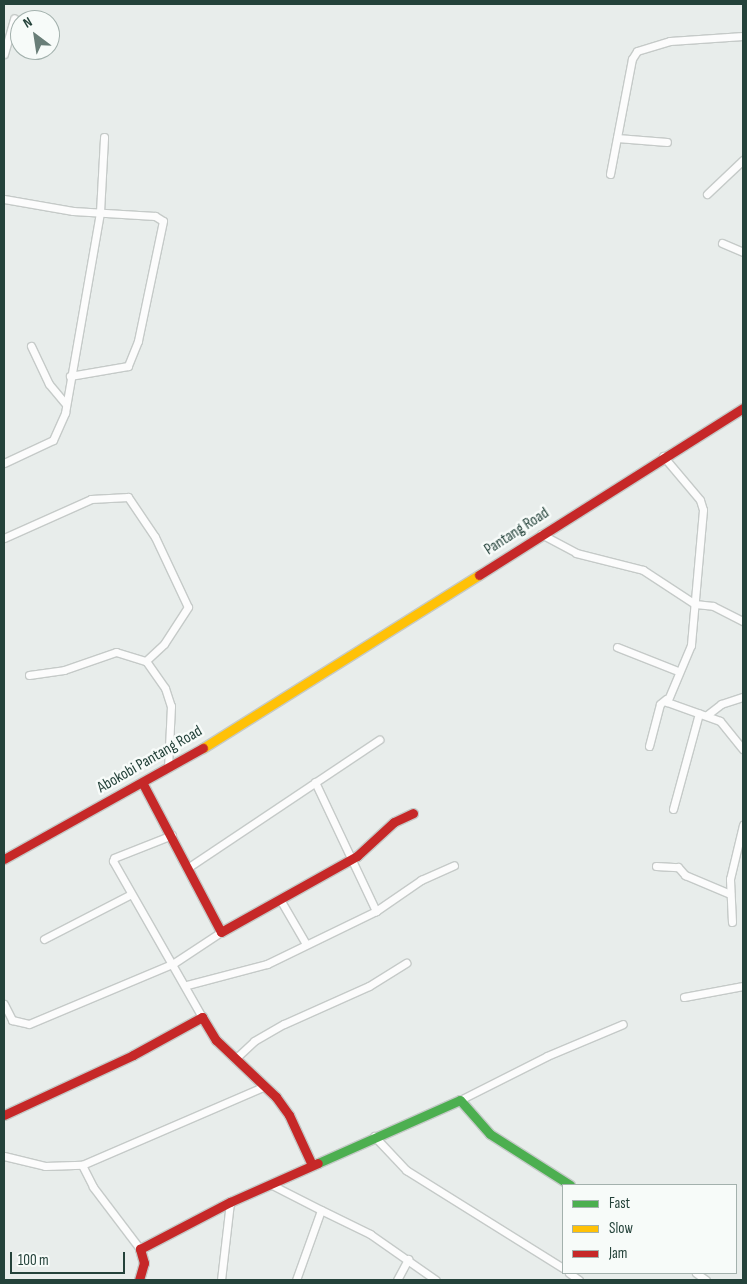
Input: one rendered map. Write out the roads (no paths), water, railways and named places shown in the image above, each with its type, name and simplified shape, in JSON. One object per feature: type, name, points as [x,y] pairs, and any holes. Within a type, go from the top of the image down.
[{"type":"street","points":[[4,54],[10,32]]},
{"type":"street","points":[[610,174],[632,59],[637,51],[670,41],[743,36]]},
{"type":"street","points":[[4,462],[53,440],[66,404],[100,212],[104,137]]},
{"type":"street","points":[[616,138],[667,142]]},
{"type":"street","points":[[707,194],[743,160]]},
{"type":"street","points":[[4,199],[34,207],[155,216],[164,226],[138,341],[128,366],[70,376]]},
{"type":"street","points":[[722,243],[743,252]]},
{"type":"street","points":[[31,346],[49,384],[66,404]]},
{"type":"street","name":"Pantang Road","points":[[309,684],[662,456],[743,408]]},
{"type":"street","points":[[649,746],[660,704],[666,699],[691,645],[703,510],[700,500],[662,456]]},
{"type":"street","points":[[4,538],[91,499],[128,497],[155,537],[188,607],[164,644],[146,661]]},
{"type":"street","points":[[541,534],[576,553],[643,570],[695,604],[713,606],[743,621]]},
{"type":"street","points":[[617,647],[678,671]]},
{"type":"street","points":[[29,675],[64,670],[116,652],[146,661],[165,688],[172,706],[168,768]]},
{"type":"street","name":"Abokobi Pantang Road","points":[[4,859],[143,784],[309,684]]},
{"type":"street","points":[[674,809],[703,714],[721,704],[743,697]]},
{"type":"street","points":[[666,699],[672,705],[720,721],[743,749]]},
{"type":"street","points":[[189,867],[379,740]]},
{"type":"street","points":[[315,782],[376,911]]},
{"type":"street","points":[[143,784],[189,867],[221,932]]},
{"type":"street","points":[[4,1004],[12,1020],[29,1024],[174,963],[221,932],[281,901],[350,859],[394,822],[413,814]]},
{"type":"street","points":[[732,922],[730,894],[732,866],[743,825]]},
{"type":"street","points":[[172,835],[114,858],[131,894],[174,963],[216,1040],[263,1087],[276,1097],[289,1115],[312,1165]]},
{"type":"street","points":[[186,985],[244,972],[376,911],[421,880],[454,865]]},
{"type":"street","points":[[656,866],[678,867],[685,876],[730,894]]},
{"type":"street","points":[[44,939],[131,894]]},
{"type":"street","points":[[281,901],[306,944]]},
{"type":"street","points":[[234,1058],[276,1029],[369,986],[406,963]]},
{"type":"street","points":[[684,997],[743,986]]},
{"type":"street","points":[[4,1115],[132,1055],[202,1017]]},
{"type":"street","points":[[140,1249],[230,1202],[374,1136],[460,1100],[547,1056],[623,1024]]},
{"type":"street","points":[[4,1156],[45,1166],[82,1165],[263,1087]]},
{"type":"street","points":[[460,1100],[490,1134],[568,1184]]},
{"type":"street","points":[[374,1136],[406,1170],[562,1267]]},
{"type":"street","points":[[82,1165],[93,1187],[140,1249],[144,1263],[139,1280]]},
{"type":"street","points":[[270,1184],[321,1210],[408,1259],[436,1280]]},
{"type":"street","points":[[221,1280],[230,1202]]},
{"type":"street","points":[[296,1280],[321,1210]]},
{"type":"street","points":[[397,1280],[408,1259]]}]
